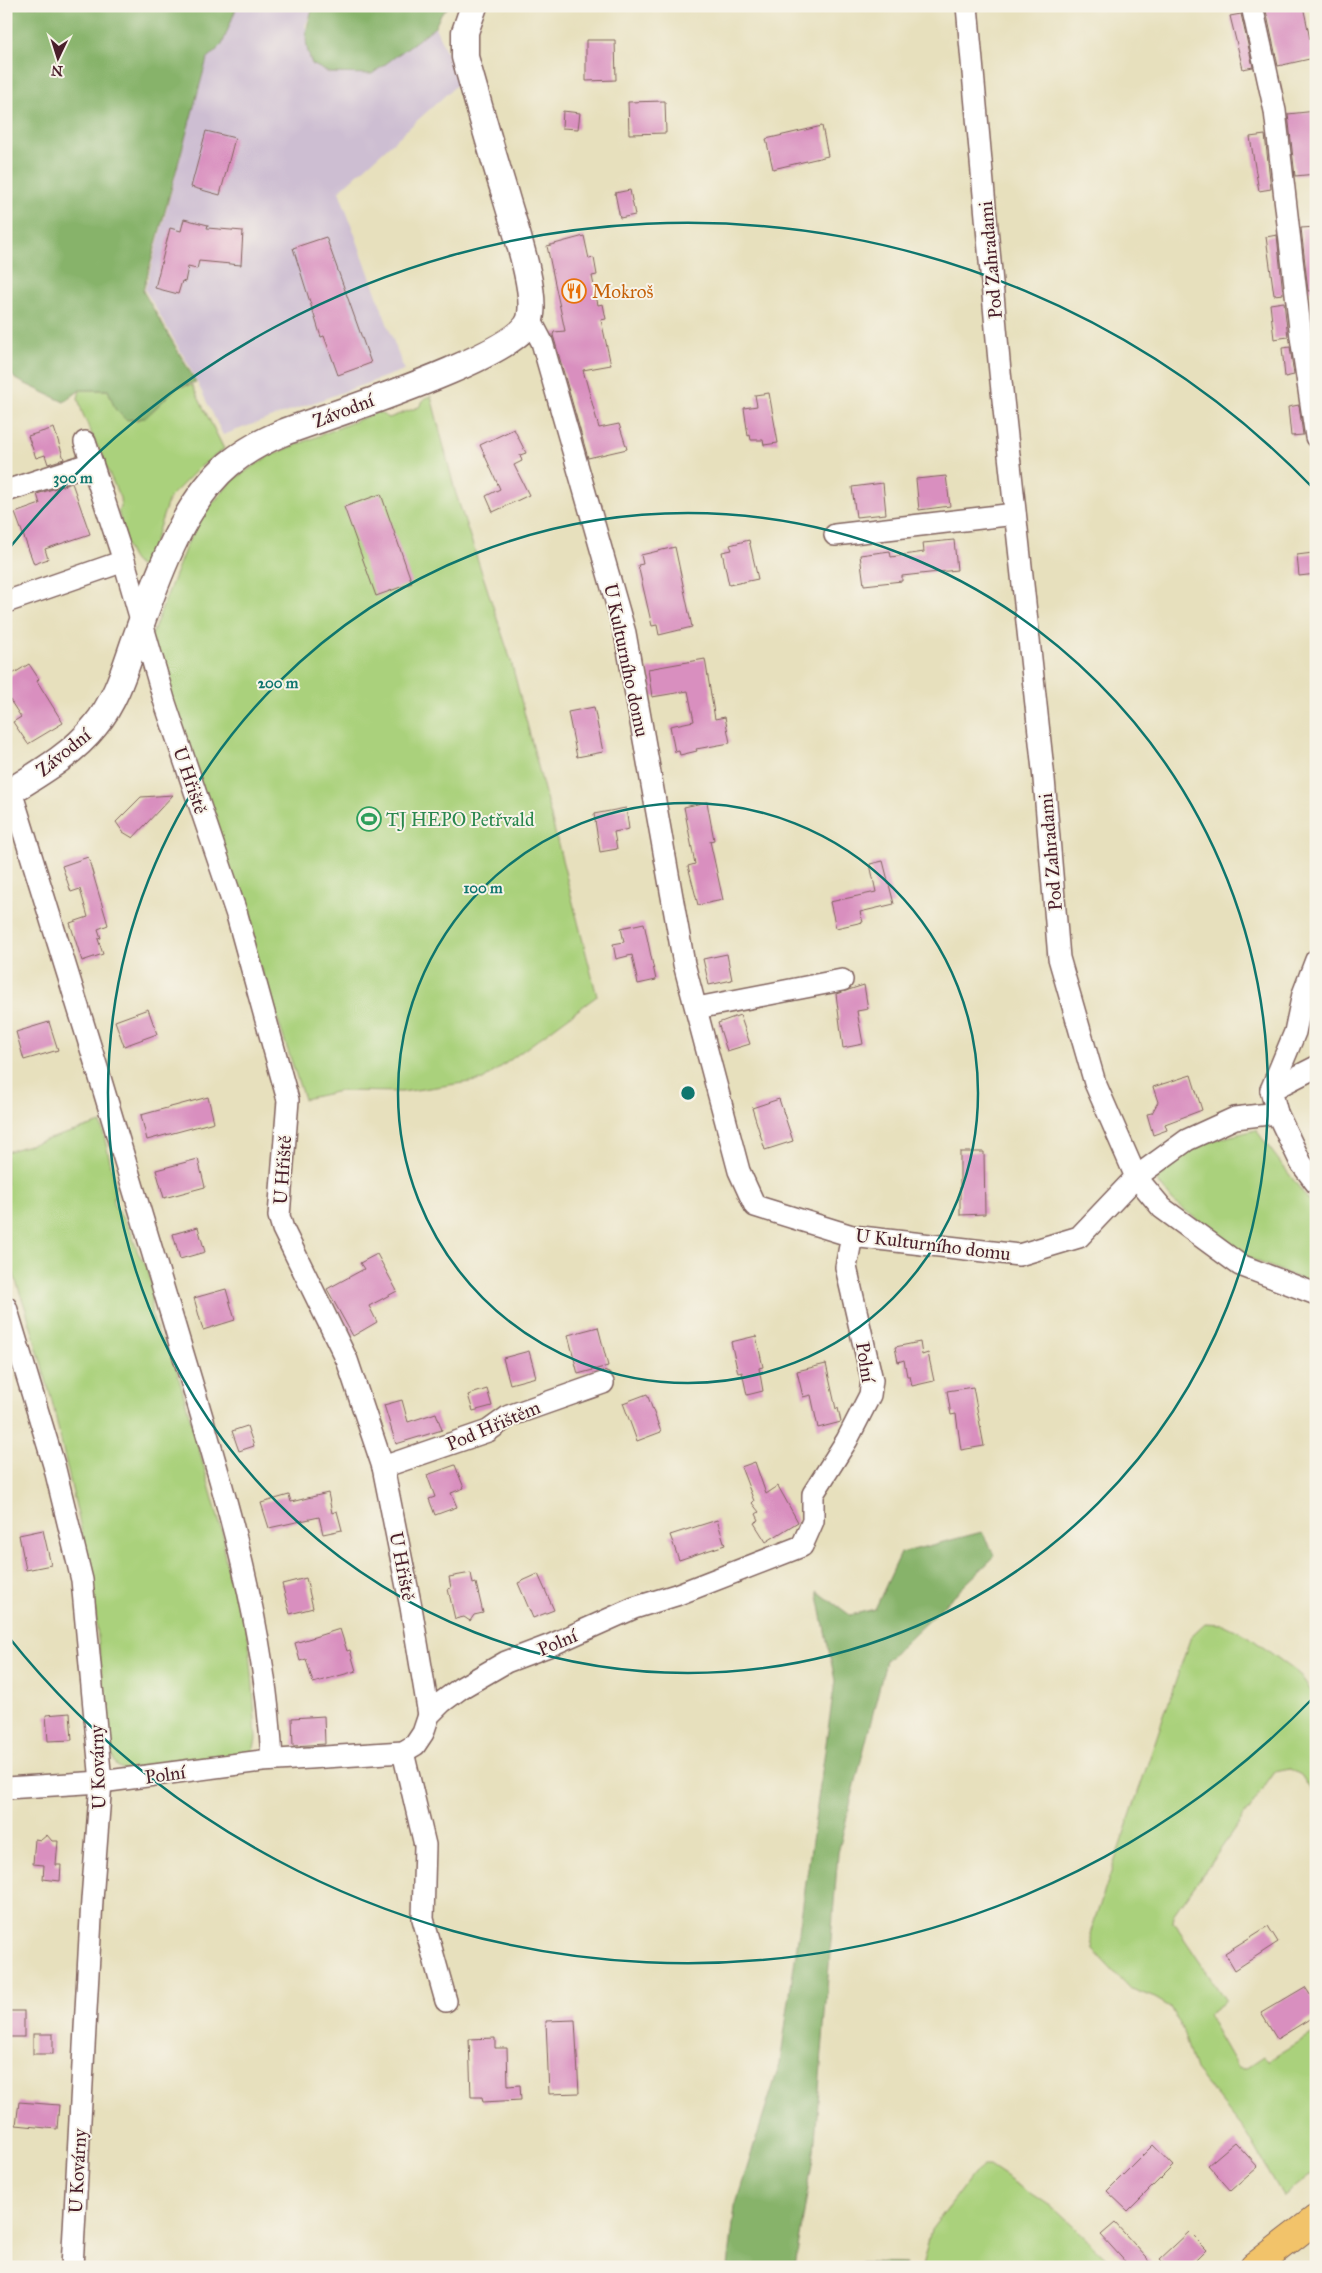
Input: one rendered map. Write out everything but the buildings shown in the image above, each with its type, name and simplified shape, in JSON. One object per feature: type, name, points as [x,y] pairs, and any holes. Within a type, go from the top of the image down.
[{"type":"main road","points":[[1254,2267],[1316,2219]]},
{"type":"street","points":[[474,6],[465,32],[465,57],[523,258],[530,291],[530,319]]},
{"type":"street","name":"Pod Zahradami","points":[[967,6],[1016,514],[1044,779],[1059,958],[1094,1083],[1136,1177],[1162,1208],[1240,1265],[1316,1294]]},
{"type":"street","points":[[1252,6],[1276,112],[1308,319],[1316,437]]},
{"type":"street","name":"Závodní","points":[[8,792],[70,752],[95,726],[111,703],[142,621],[191,509],[211,482],[228,465],[251,449],[283,433],[454,371],[516,337],[525,328],[530,319]]},
{"type":"street","name":"U Kulturního domu","points":[[530,319],[542,342],[625,633],[684,964],[739,1171],[755,1206],[852,1236],[1019,1255],[1079,1236],[1136,1177],[1187,1140],[1235,1118],[1277,1112]]},
{"type":"street","name":"U Hřiště","points":[[85,442],[124,561],[165,703],[238,915],[288,1100],[279,1216],[283,1229],[347,1360],[383,1467],[411,1607],[429,1715]]},
{"type":"street","points":[[6,490],[92,463]]},
{"type":"street","points":[[835,535],[1016,514]]},
{"type":"street","points":[[6,602],[124,561]]},
{"type":"street","points":[[8,792],[144,1224],[219,1475],[260,1646],[270,1722],[272,1760]]},
{"type":"street","points":[[1316,960],[1303,994],[1295,1032],[1271,1090],[1277,1112],[1301,1163],[1316,1183]]},
{"type":"street","points":[[697,1008],[842,980]]},
{"type":"street","points":[[1295,1032],[1316,1019]]},
{"type":"street","points":[[1271,1090],[1316,1068]]},
{"type":"street","name":"Polní","points":[[6,1788],[101,1782],[272,1760],[403,1752],[415,1745],[424,1733],[429,1715],[461,1688],[506,1662],[551,1645],[634,1608],[685,1592],[802,1546],[813,1521],[813,1494],[847,1440],[870,1395],[872,1380],[846,1268],[852,1236]]},
{"type":"street","name":"U Kovárny","points":[[6,1307],[54,1465],[82,1580],[101,1782],[92,1900],[72,2267]]},
{"type":"street","name":"Pod Hřištěm","points":[[383,1467],[488,1431],[509,1416],[603,1383]]},
{"type":"street","points":[[403,1752],[426,1845],[423,1919],[446,2001]]},
{"type":"shaded area","points":[[237,6],[314,6],[305,26],[329,73],[372,73],[435,27],[460,82],[339,191],[404,370],[223,435],[188,364],[145,290],[207,59],[222,45]]},
{"type":"green space","points":[[6,6],[237,6],[222,45],[207,59],[143,291],[196,382],[177,387],[145,418],[126,420],[115,409],[108,390],[80,390],[64,402],[15,379],[6,366]]},
{"type":"green space","points":[[314,6],[449,6],[440,16],[435,27],[372,74],[329,73],[312,64],[307,49],[306,35]]},
{"type":"green space","points":[[192,385],[224,449],[199,468],[169,498],[147,564],[142,567],[136,563],[128,550],[118,511],[121,508],[120,498],[82,412],[78,398],[80,390],[109,390],[116,407],[124,417],[131,420],[140,419],[148,414],[177,387]]},
{"type":"green space","points":[[431,396],[455,491],[511,661],[597,996],[483,1080],[402,1092],[340,1091],[304,1099],[151,637],[187,544],[205,512],[234,479],[269,456],[378,412],[389,418],[419,407],[425,398]]},
{"type":"green space","points":[[101,1123],[114,1178],[114,1205],[131,1232],[138,1253],[147,1267],[153,1288],[151,1314],[159,1336],[172,1353],[225,1542],[223,1547],[229,1577],[236,1587],[242,1604],[250,1652],[256,1739],[253,1752],[124,1770],[117,1766],[109,1750],[92,1577],[52,1401],[27,1313],[6,1252],[6,1152]]},
{"type":"green space","points":[[1256,1130],[1316,1210],[1316,1285],[1244,1256],[1173,1201],[1153,1176],[1193,1145]]},
{"type":"green space","points":[[982,1532],[995,1556],[886,1661],[838,1853],[814,2152],[795,2267],[728,2267],[735,2206],[780,2063],[835,1681],[817,1591],[850,1615],[875,1609],[901,1553]]},
{"type":"green space","points":[[1205,1623],[1223,1624],[1248,1636],[1298,1673],[1316,1698],[1316,1798],[1301,1775],[1290,1769],[1275,1772],[1174,1915],[1173,1922],[1226,2001],[1208,2014],[1237,2067],[1245,2068],[1263,2056],[1268,2061],[1310,2035],[1316,2036],[1316,2170],[1283,2196],[1246,2132],[1195,2070],[1183,2032],[1170,2007],[1155,1998],[1129,1988],[1093,1950],[1090,1934],[1191,1636]]},
{"type":"green space","points":[[983,2166],[989,2166],[1058,2212],[1116,2267],[922,2267],[931,2230],[973,2174]]},
{"type":"green space","points":[[861,2262],[906,2263],[903,2267],[857,2267]]},
{"type":"place","name":"Mokroš","points":[[574,291]]},
{"type":"place","name":"TJ HEPO Petřvald","points":[[369,819]]}]
